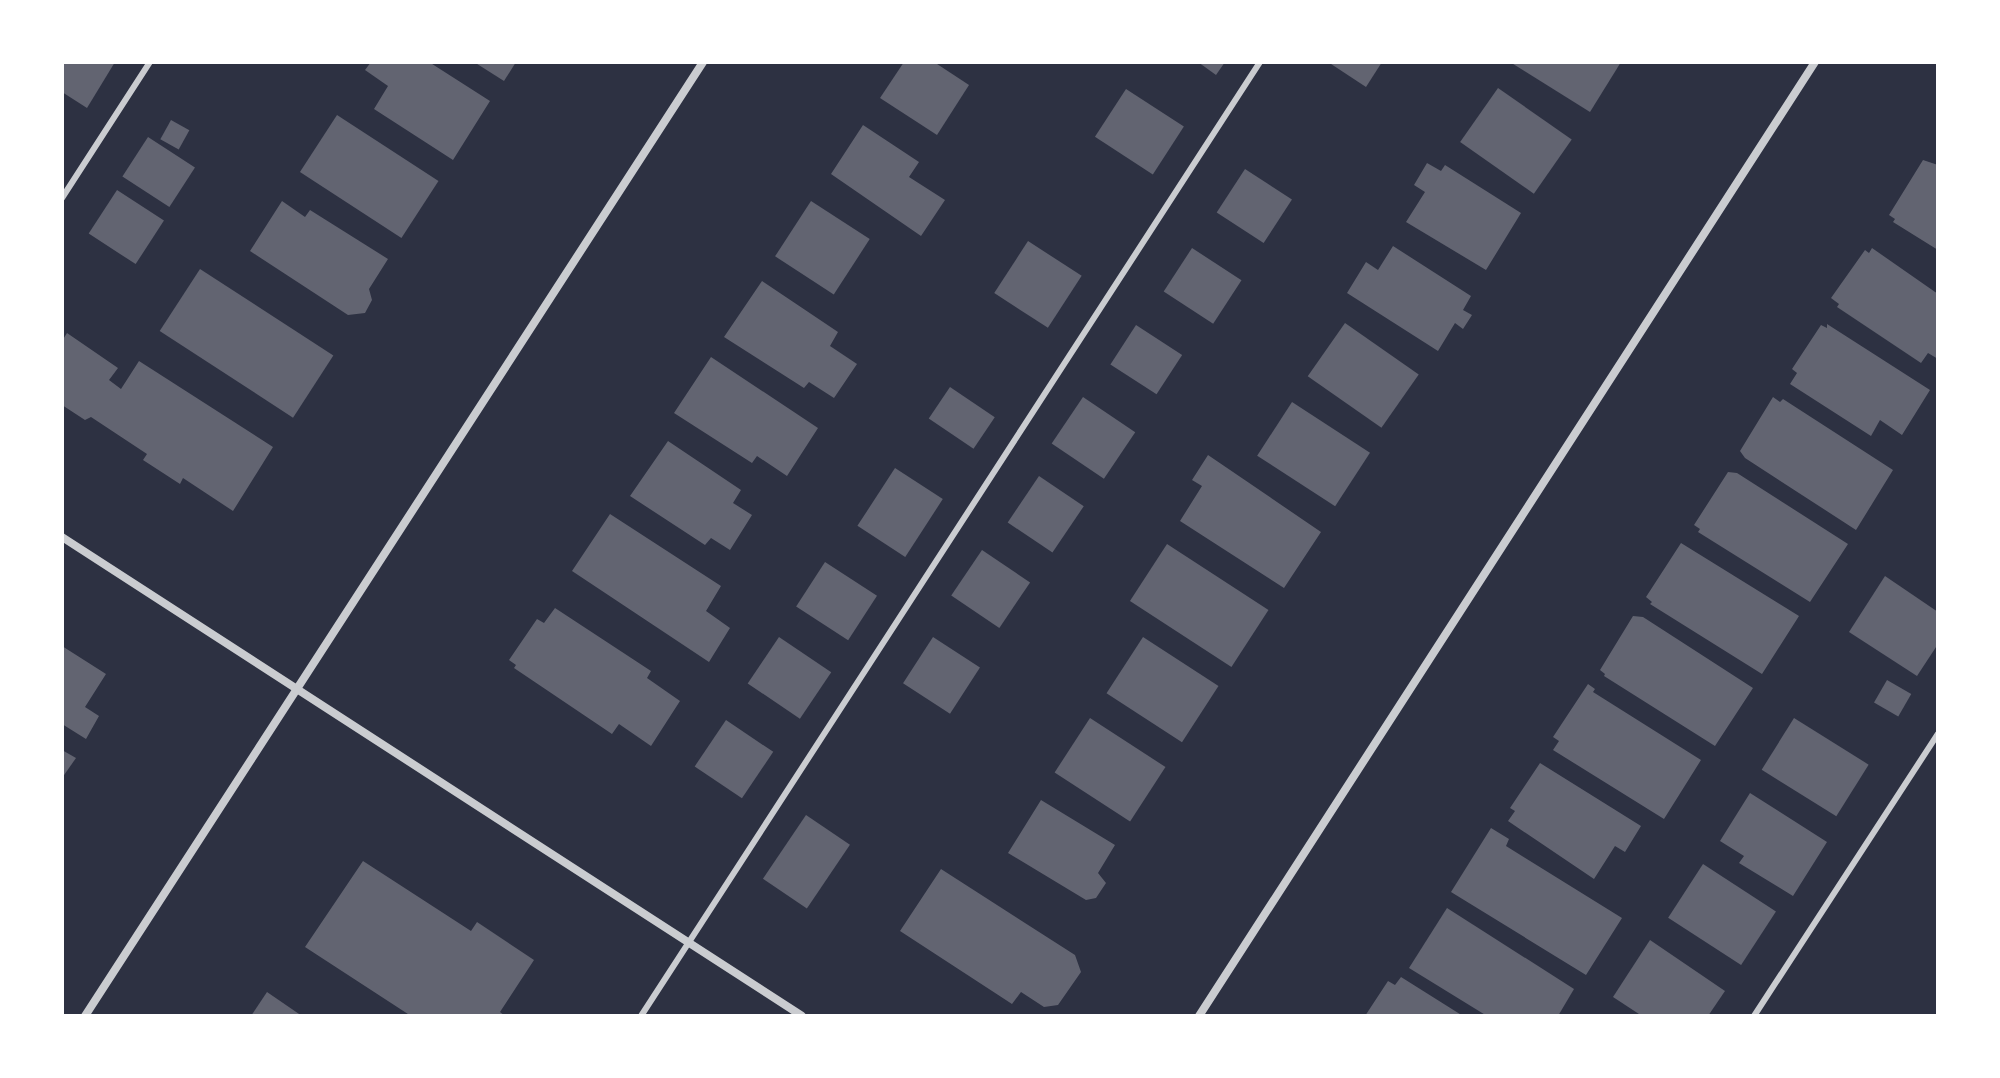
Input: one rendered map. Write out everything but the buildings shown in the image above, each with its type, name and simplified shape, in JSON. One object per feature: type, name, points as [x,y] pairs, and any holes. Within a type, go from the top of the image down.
[{"type":"street","points":[[85,1016],[703,62]]},
{"type":"street","points":[[1199,1016],[1815,62]]},
{"type":"street","points":[[62,537],[802,1016]]},
{"type":"lane","points":[[62,198],[150,62]]},
{"type":"lane","points":[[641,1016],[1260,62]]},
{"type":"lane","points":[[1754,1016],[1938,734]]}]
